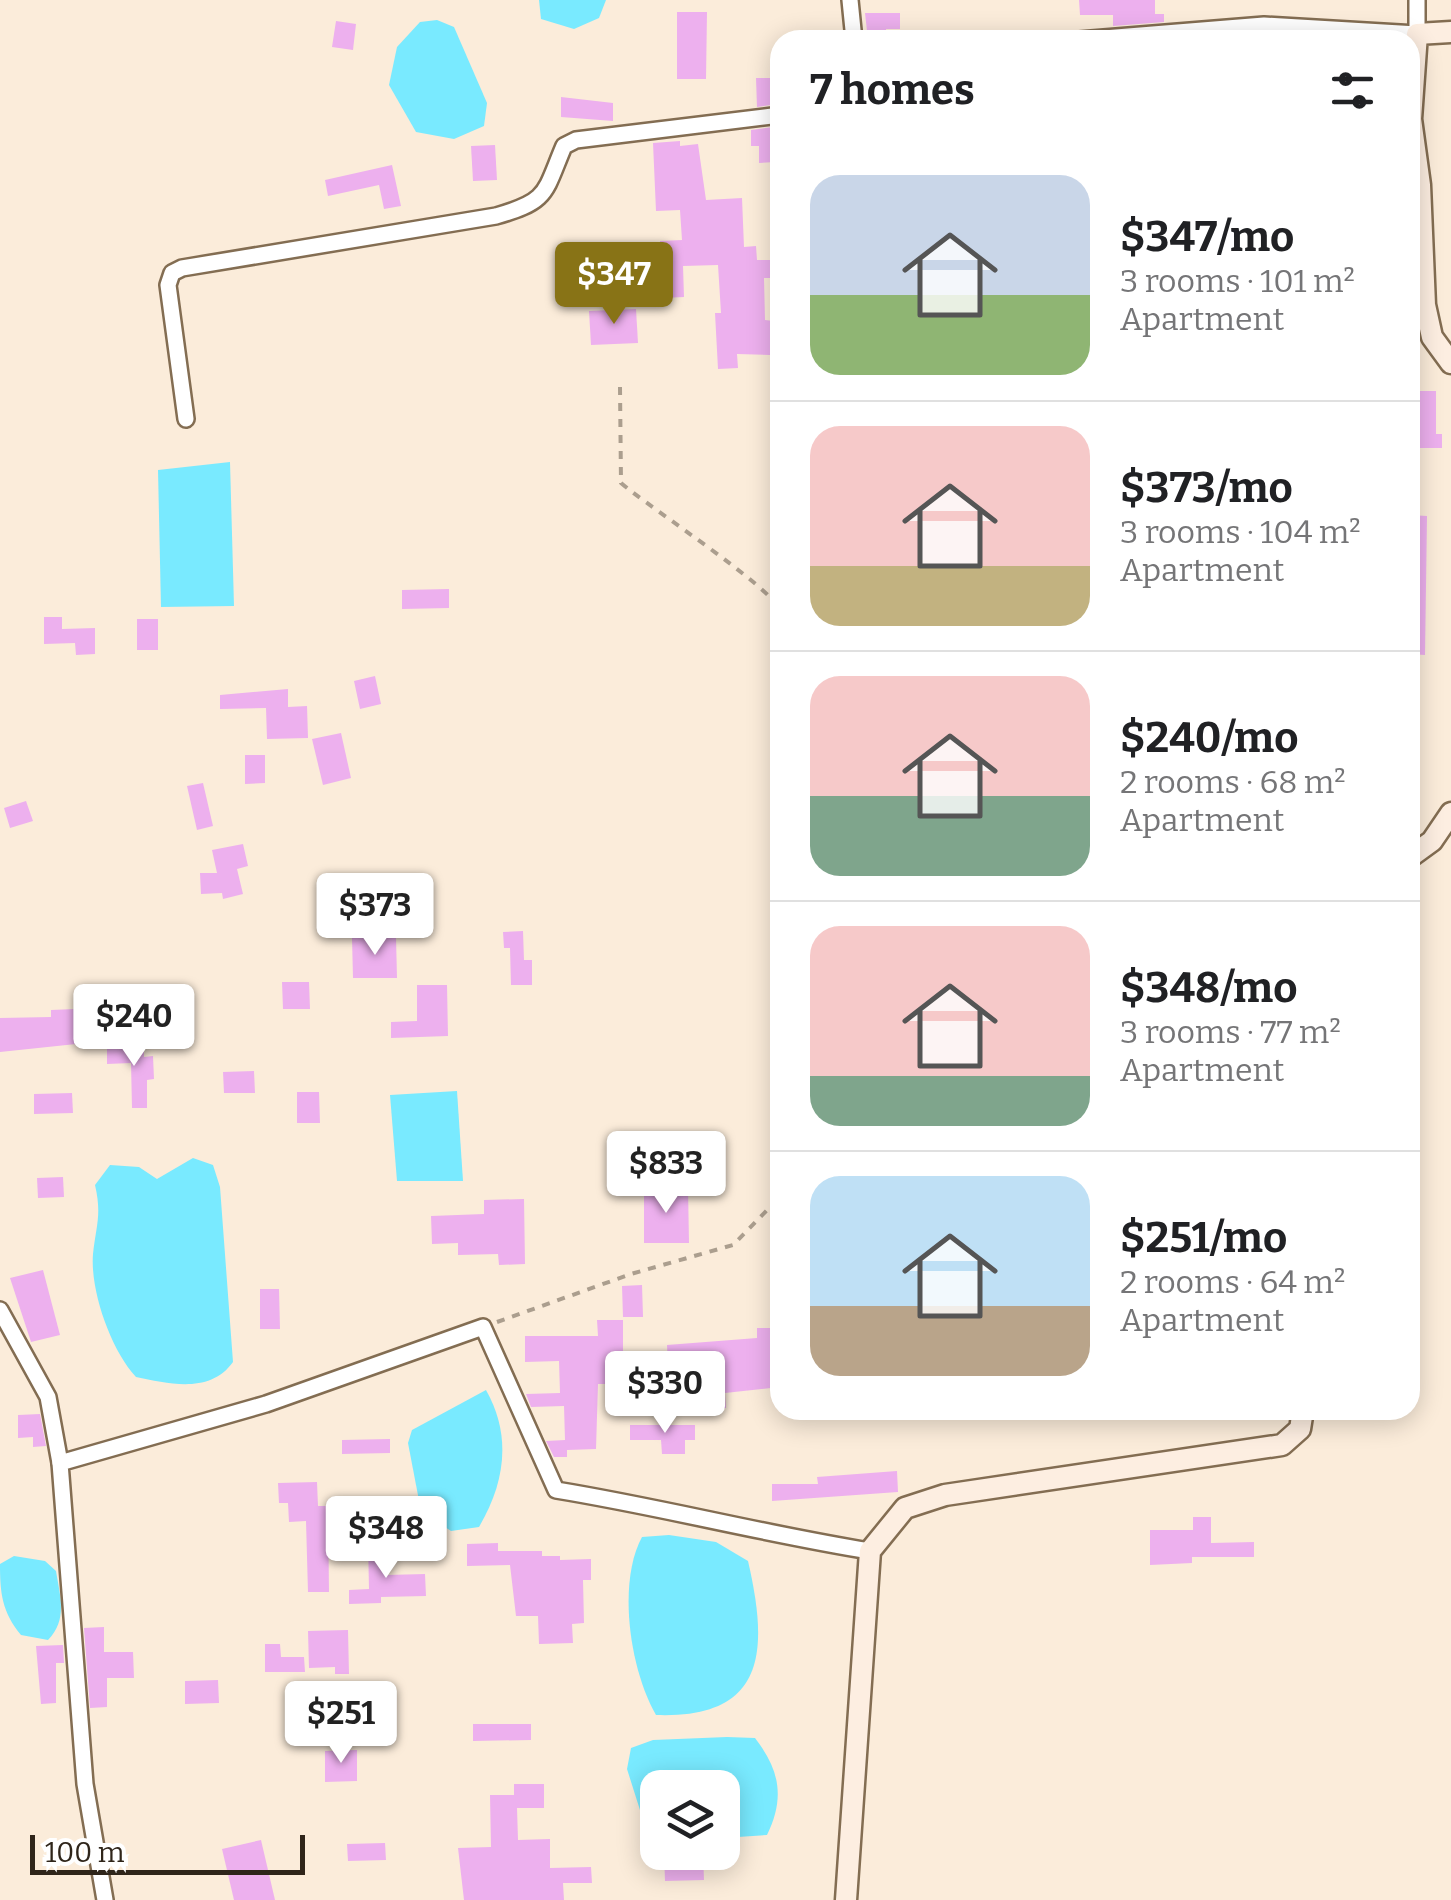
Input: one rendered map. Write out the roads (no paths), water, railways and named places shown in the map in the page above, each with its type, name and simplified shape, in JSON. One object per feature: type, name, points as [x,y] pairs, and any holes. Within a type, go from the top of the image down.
[{"type":"main road","points":[[1420,34],[1451,32]]},
{"type":"main road","points":[[1420,185],[1425,305],[1432,337],[1451,363]]},
{"type":"main road","points":[[1420,850],[1432,841],[1451,813]]},
{"type":"main road","points":[[846,1900],[870,1550],[905,1508],[945,1495],[1282,1445],[1300,1429],[1302,1420]]},
{"type":"street","points":[[850,0],[853,30]]},
{"type":"street","points":[[1417,0],[1417,30]]},
{"type":"street","points":[[1195,30],[1264,24],[1356,30]]},
{"type":"street","points":[[186,419],[168,284],[172,273],[360,242],[530,206],[545,195],[564,146],[576,140],[770,116]]},
{"type":"street","points":[[0,1310],[48,1397],[60,1464],[85,1784],[105,1900]]},
{"type":"street","points":[[60,1464],[266,1404],[483,1327],[556,1490],[671,1508],[774,1535],[870,1550]]},
{"type":"water","points":[[539,0],[606,0],[599,18],[574,29],[541,19]]},
{"type":"water","points":[[437,20],[454,27],[487,103],[484,126],[454,139],[416,132],[389,85],[397,47],[420,22]]},
{"type":"water","points":[[230,462],[234,606],[161,607],[158,470]]},
{"type":"water","points":[[457,1091],[463,1181],[397,1181],[390,1095]]},
{"type":"water","points":[[193,1158],[213,1165],[220,1187],[233,1362],[213,1379],[176,1384],[136,1377],[111,1336],[93,1269],[98,1213],[95,1185],[110,1165],[139,1167],[157,1179]]},
{"type":"water","points":[[486,1390],[500,1425],[502,1442],[495,1494],[479,1527],[451,1531],[421,1511],[408,1443],[412,1430]]},
{"type":"water","points":[[669,1535],[716,1542],[748,1561],[758,1622],[757,1649],[751,1672],[740,1691],[720,1705],[693,1713],[656,1715],[639,1675],[634,1651],[630,1578],[642,1537]]},
{"type":"water","points":[[14,1556],[45,1561],[56,1571],[60,1616],[48,1640],[21,1635],[6,1610],[0,1564]]},
{"type":"water","points":[[755,1738],[770,1761],[777,1785],[776,1809],[767,1835],[740,1837],[740,1770],[640,1770],[640,1810],[627,1769],[631,1748],[653,1740]]}]
